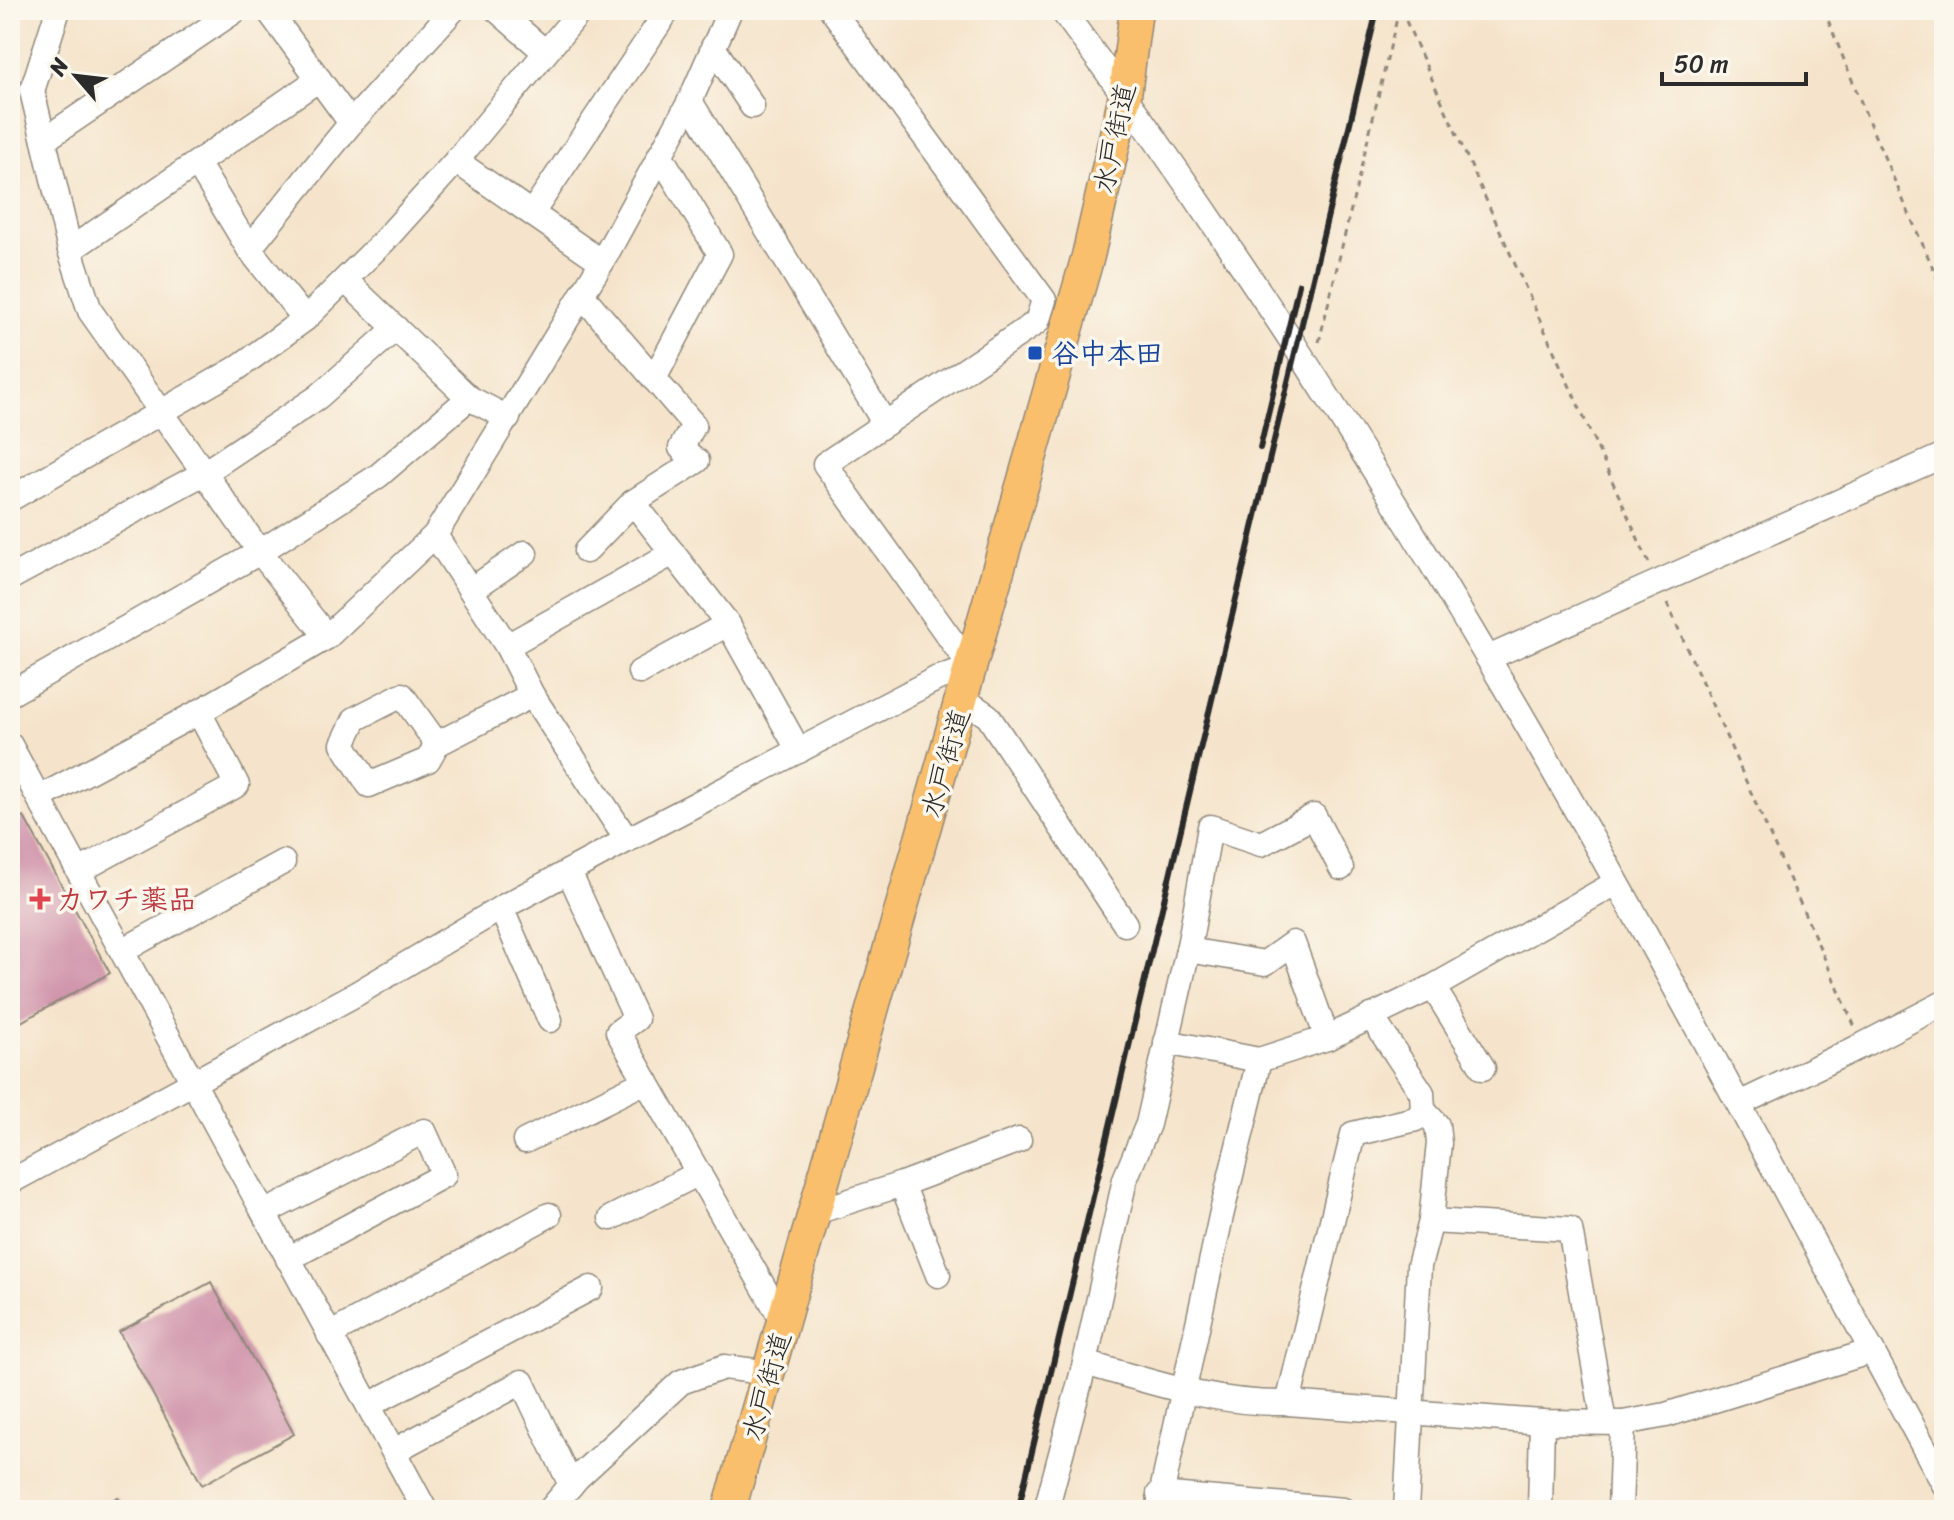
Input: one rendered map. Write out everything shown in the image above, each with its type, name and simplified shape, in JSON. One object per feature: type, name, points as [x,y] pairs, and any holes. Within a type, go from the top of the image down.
[{"type":"main road","name":"水戸街道","points":[[729,1510],[967,684],[1056,314],[1092,241],[1125,95],[1136,10]]},
{"type":"street","points":[[58,10],[32,91],[70,250],[90,311],[260,552],[327,637]]},
{"type":"street","points":[[44,140],[236,10]]},
{"type":"street","points":[[268,10],[351,123]]},
{"type":"street","points":[[249,249],[351,123],[453,10]]},
{"type":"street","points":[[497,10],[545,52]]},
{"type":"street","points":[[10,499],[236,369],[305,319],[456,161],[581,10]]},
{"type":"street","points":[[532,213],[668,10]]},
{"type":"street","points":[[39,798],[199,712],[327,637],[435,535],[602,262],[690,101],[729,10]]},
{"type":"street","points":[[1062,10],[1125,95],[1311,373],[1488,658],[1739,1104],[1944,1484]]},
{"type":"street","points":[[838,12],[1056,314],[1037,322],[825,464],[1125,924]]},
{"type":"street","points":[[713,47],[752,106]]},
{"type":"street","points":[[70,250],[319,79]]},
{"type":"street","points":[[690,101],[885,424]]},
{"type":"street","points":[[654,379],[720,254],[660,155]]},
{"type":"street","points":[[456,161],[602,262]]},
{"type":"street","points":[[197,163],[249,249],[305,319]]},
{"type":"street","points":[[345,280],[469,398],[508,418]]},
{"type":"street","points":[[582,295],[694,425],[681,448],[697,461],[633,502],[586,551]]},
{"type":"street","points":[[10,578],[204,473],[318,397],[396,328]]},
{"type":"street","points":[[10,694],[260,552],[378,476],[469,398]]},
{"type":"street","points":[[1488,658],[1944,455]]},
{"type":"street","points":[[633,502],[728,624],[799,751]]},
{"type":"street","points":[[435,535],[507,646],[532,695],[627,840]]},
{"type":"street","points":[[471,590],[525,553]]},
{"type":"street","points":[[507,646],[673,553]]},
{"type":"street","points":[[640,672],[728,624]]},
{"type":"street","points":[[10,1182],[356,994],[501,908],[938,678],[967,684]]},
{"type":"street","points":[[437,744],[532,695]]},
{"type":"street","points":[[79,871],[237,785],[199,712]]},
{"type":"street","points":[[10,745],[425,1510]]},
{"type":"street","points":[[1046,1510],[1085,1363],[1125,1179],[1148,1124],[1188,950],[1210,827],[1261,844],[1314,816],[1341,868]]},
{"type":"street","points":[[122,951],[283,862]]},
{"type":"street","points":[[569,872],[636,1019],[618,1032],[784,1323]]},
{"type":"street","points":[[1166,1042],[1259,1060],[1327,1038],[1433,987],[1616,883]]},
{"type":"street","points":[[501,908],[550,1020]]},
{"type":"street","points":[[1188,950],[1265,963],[1293,943],[1327,1038]]},
{"type":"street","points":[[1433,987],[1483,1068]]},
{"type":"street","points":[[1739,1104],[1944,1003]]},
{"type":"street","points":[[1371,1016],[1422,1093],[1423,1110],[1437,1125],[1439,1143],[1431,1221],[1419,1266],[1406,1510]]},
{"type":"street","points":[[1259,1060],[1221,1216],[1159,1502],[1343,1510]]},
{"type":"street","points":[[525,1141],[646,1081]]},
{"type":"street","points":[[1288,1403],[1353,1134],[1416,1119],[1423,1110]]},
{"type":"street","points":[[264,1213],[424,1131],[444,1175],[288,1259]]},
{"type":"street","points":[[816,1212],[1019,1140]]},
{"type":"street","points":[[611,1218],[699,1173]]},
{"type":"street","points":[[902,1184],[938,1275]]},
{"type":"street","points":[[329,1335],[549,1215]]},
{"type":"street","points":[[1431,1221],[1570,1229],[1613,1422],[1620,1510]]},
{"type":"street","points":[[369,1405],[591,1288]]},
{"type":"street","points":[[1085,1363],[1185,1392],[1247,1403],[1288,1403],[1542,1422],[1613,1422],[1666,1415],[1872,1351]]},
{"type":"street","points":[[550,1510],[571,1485],[681,1382],[724,1367],[770,1373]]},
{"type":"street","points":[[394,1451],[522,1382],[571,1485]]},
{"type":"street","points":[[1540,1510],[1542,1422]]},
{"type":"path","points":[[1311,373],[1400,10]]},
{"type":"path","points":[[1400,10],[1863,1045]]},
{"type":"path","points":[[1824,10],[1871,127],[1944,293]]},
{"type":"building","name":"カワチ薬品","points":[[24,817],[110,973],[10,1028],[10,825]]},
{"type":"building","points":[[211,1282],[294,1434],[202,1485],[119,1332]]},
{"type":"building","points":[[118,1497],[124,1510],[95,1510]]},
{"type":"railway","points":[[1018,1510],[1377,10]]},
{"type":"railway","points":[[1260,448],[1299,284]]},
{"type":"place","name":"谷中本田","points":[[1035,353]]},
{"type":"place","name":"カワチ薬品","points":[[40,899]]}]
